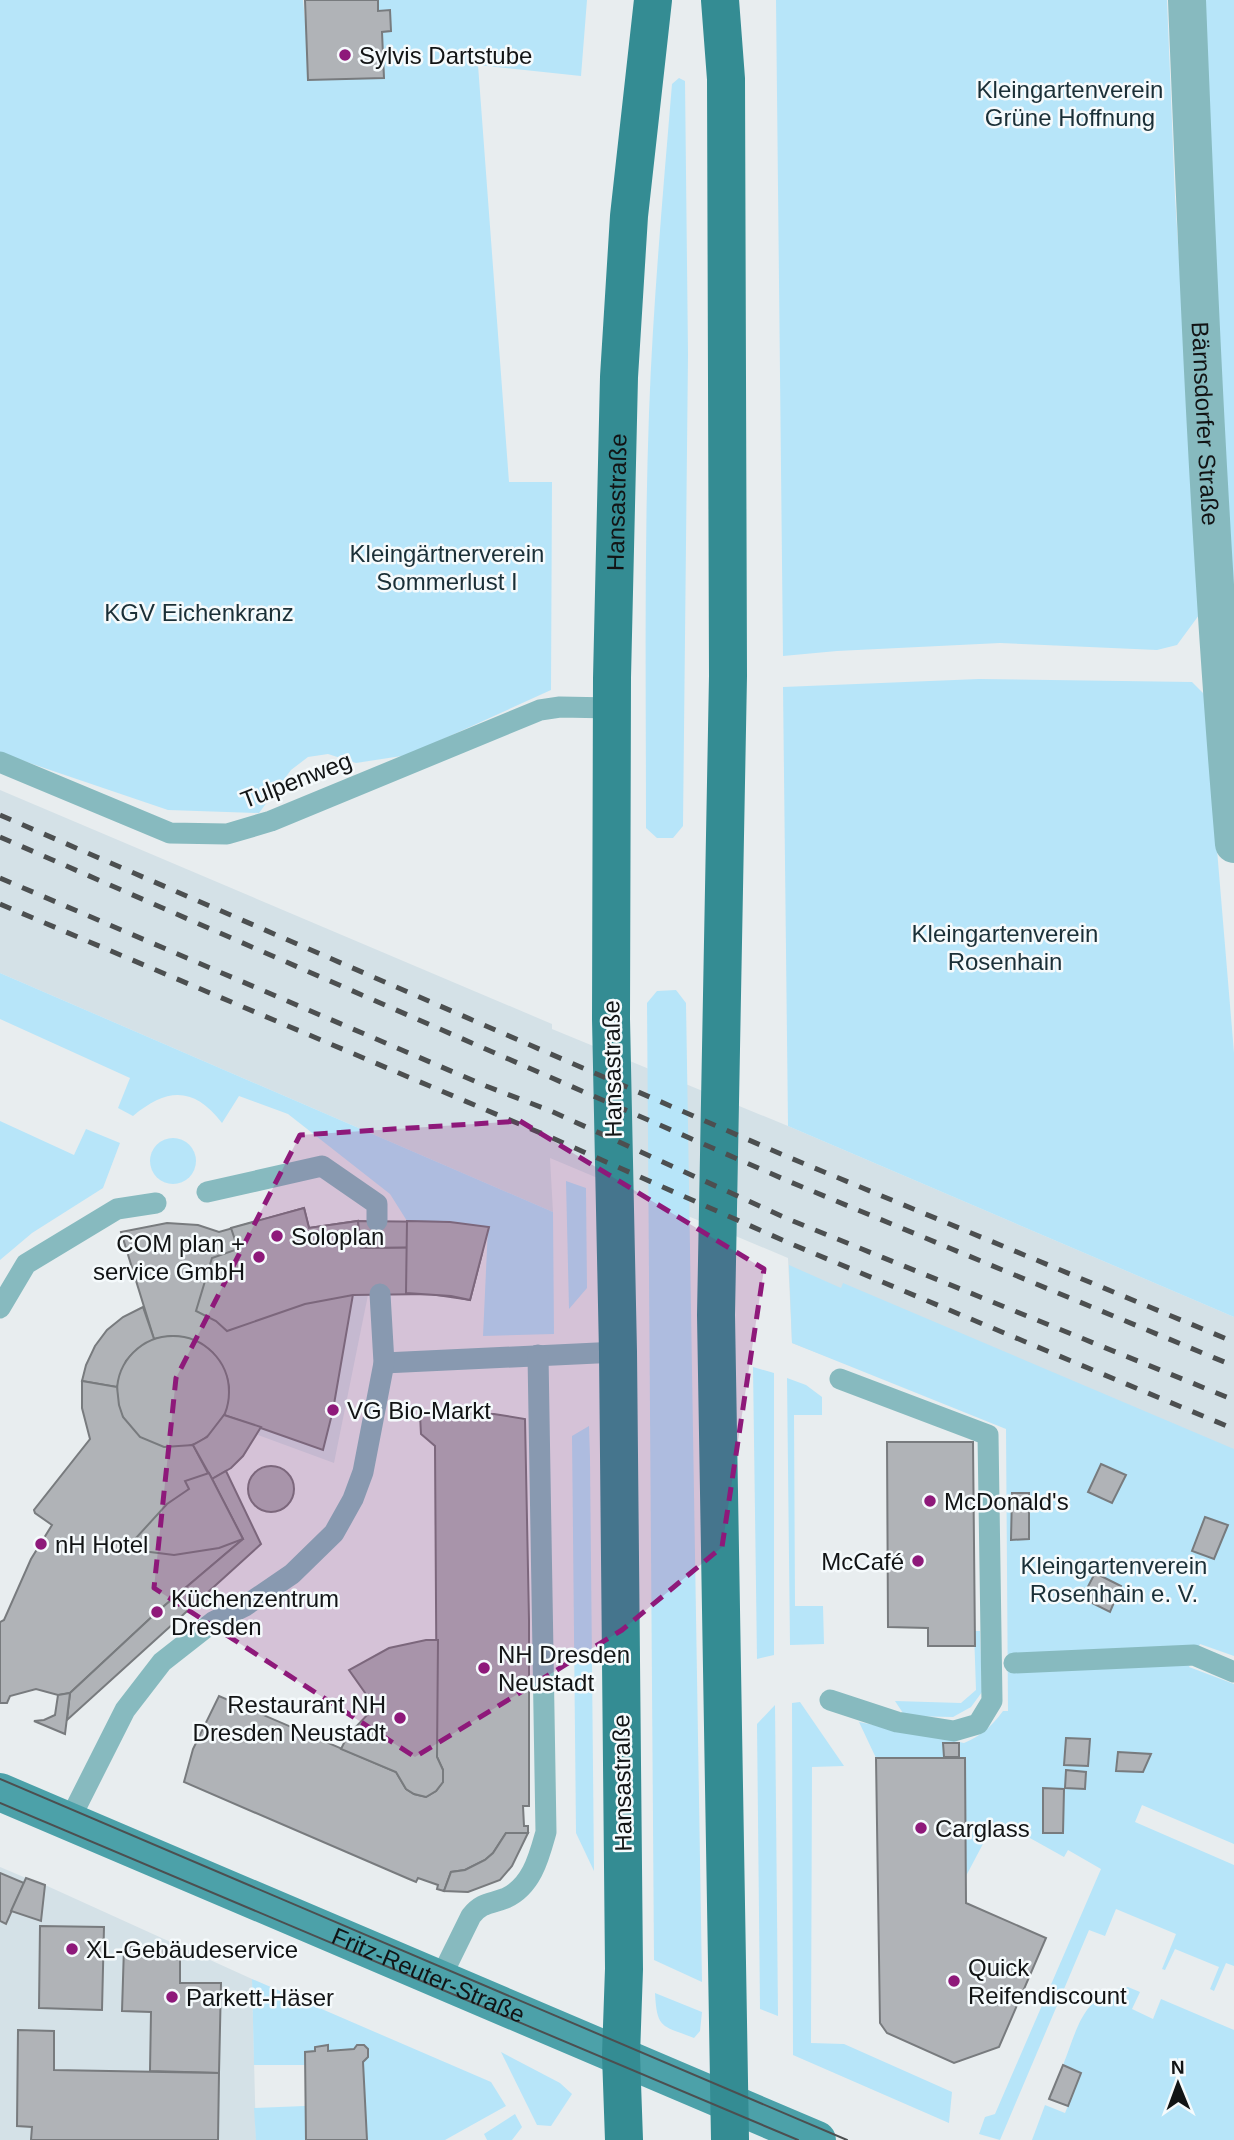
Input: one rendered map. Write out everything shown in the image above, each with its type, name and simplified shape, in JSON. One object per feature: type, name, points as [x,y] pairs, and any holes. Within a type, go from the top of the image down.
[{"type":"main road","name":"Hansastraße","points":[[624,2140],[621,2055],[624,1969],[618,1352],[611,1019],[612,708],[619,377],[629,216],[653,0]]},
{"type":"main road","points":[[720,0],[726,79],[728,676],[716,1315],[730,2140]]},
{"type":"main road","name":"Fritz-Reuter-Straße","points":[[0,1792],[817,2140]]},
{"type":"street","name":"Bärnsdorfer Straße","points":[[1187,0],[1201,355],[1218,661],[1234,844]]},
{"type":"lane","name":"Tulpenweg","points":[[0,762],[170,833],[226,834],[271,821],[540,710],[560,707],[612,708]]},
{"type":"lane","points":[[207,1192],[322,1166],[377,1204],[377,1221]]},
{"type":"lane","points":[[0,1308],[26,1264],[117,1209],[156,1203]]},
{"type":"lane","points":[[69,1821],[125,1710],[162,1662],[213,1622],[254,1600],[292,1574],[334,1533],[353,1499],[363,1472],[384,1363],[380,1294]]},
{"type":"lane","points":[[384,1363],[618,1352]]},
{"type":"lane","points":[[440,1979],[471,1916],[479,1906],[508,1897],[525,1884],[539,1859],[546,1832],[538,1356]]},
{"type":"lane","points":[[830,1700],[897,1722],[954,1731],[978,1724],[992,1700],[988,1435],[840,1379]]},
{"type":"lane","points":[[1014,1663],[1194,1656],[1234,1672]]},
{"type":"highlighted area","points":[[520,1121],[764,1269],[722,1547],[622,1630],[415,1757],[154,1588],[176,1378],[300,1135]]},
{"type":"shaded area","points":[[0,790],[552,1024],[552,1029],[788,1126],[1234,1317],[1234,1514],[792,1343],[788,1258],[550,1158],[553,1212],[0,973]]},
{"type":"shaded area","points":[[353,1295],[368,1295],[334,1463],[258,1435],[261,1427],[323,1449],[333,1410]]},
{"type":"shaded area","points":[[0,1867],[26,1878],[12,1911],[41,1921],[45,1885],[252,1979],[256,2140],[0,2140]]},
{"type":"green space","points":[[0,0],[303,0],[306,30],[305,0],[587,0],[581,76],[478,65],[509,482],[552,482],[551,690],[408,755],[356,763],[328,754],[308,757],[291,770],[259,813],[168,810],[0,753]]},
{"type":"green space","name":"Kleingartenverein Grüne Hoffnung","points":[[776,0],[1167,0],[1175,197],[1202,611],[1177,645],[1157,650],[1000,643],[783,656]]},
{"type":"green space","points":[[1202,0],[1234,0],[1234,682]]},
{"type":"green space","points":[[679,78],[685,81],[688,355],[683,826],[673,838],[657,838],[646,828],[647,465],[665,166],[672,84]]},
{"type":"green space","name":"Kleingartenverein Rosenhain","points":[[979,679],[1192,682],[1204,694],[1234,1053],[1234,1317],[788,1126],[783,687]]},
{"type":"green space","points":[[0,973],[553,1212],[554,1334],[483,1336],[488,1227],[450,1222],[407,1221],[390,1194],[288,1114],[239,1096],[222,1123],[201,1103],[180,1095],[158,1100],[133,1116],[118,1108],[130,1078],[0,1019]]},
{"type":"green space","points":[[676,990],[686,1003],[702,1982],[654,1960],[647,1003],[657,991]]},
{"type":"green space","points":[[0,1121],[74,1155],[86,1129],[120,1143],[103,1188],[32,1233],[0,1260]]},
{"type":"green space","points":[[173,1138],[189,1145],[196,1161],[189,1177],[173,1184],[157,1177],[150,1161],[157,1145]]},
{"type":"green space","points":[[566,1181],[586,1188],[587,1288],[569,1309]]},
{"type":"green space","name":"Kleingartenverein Rosenhain e. V.","points":[[789,1265],[841,1288],[843,1283],[1234,1449],[1234,1656],[1200,1644],[1189,1667],[1234,1684],[1234,1844],[1142,1805],[1135,1822],[1234,1865],[1234,1966],[1226,1963],[1214,1991],[1210,1989],[1219,1967],[1175,1949],[1165,1970],[1162,1969],[1176,1934],[1116,1909],[1105,1936],[1089,1930],[1000,2140],[979,2134],[985,2117],[995,2114],[1101,1869],[1068,1850],[1064,1857],[1010,1827],[993,1825],[966,1876],[965,1758],[876,1758],[859,1722],[964,1743],[985,1730],[1003,1711],[1008,1711],[1006,1429],[792,1343]]},
{"type":"green space","points":[[753,1367],[774,1373],[774,1655],[757,1659]]},
{"type":"green space","points":[[172,1371],[188,1378],[195,1394],[188,1410],[172,1417],[156,1410],[149,1394],[156,1378]]},
{"type":"green space","points":[[787,1378],[806,1385],[822,1397],[822,1415],[794,1415],[795,1606],[823,1606],[824,1644],[790,1645]]},
{"type":"green space","points":[[589,1426],[594,1871],[576,1833],[572,1436]]},
{"type":"green space","points":[[974,1631],[980,1631],[982,1692],[971,1707],[953,1717],[905,1716],[895,1701],[961,1703],[976,1690]]},
{"type":"green space","points":[[800,1702],[844,1766],[812,1767],[811,2043],[844,2044],[952,2092],[949,2123],[793,2055],[792,1703]]},
{"type":"green space","points":[[775,1705],[778,2016],[760,2009],[757,1724]]},
{"type":"green space","points":[[252,1979],[491,2082],[506,2106],[445,2140],[256,2140],[254,2108],[305,2106],[305,2065],[254,2065]]},
{"type":"green space","points":[[1128,1987],[1140,1992],[1132,2009],[1153,2019],[1161,1999],[1234,2030],[1234,2140],[1032,2140],[1045,2105],[1065,2113],[1081,2074],[1063,2065],[1084,2015],[1101,1997]]},
{"type":"green space","points":[[655,1993],[702,2012],[700,2031],[694,2038],[663,2024],[657,2014]]},
{"type":"green space","points":[[501,2052],[560,2083],[572,2094],[551,2126],[537,2125]]},
{"type":"green space","points":[[515,2114],[522,2127],[512,2140],[487,2140],[484,2134]]},
{"type":"building","name":"Sylvis Dartstube","points":[[305,0],[378,0],[378,11],[390,10],[391,31],[382,32],[384,78],[308,80]]},
{"type":"building","points":[[304,1208],[309,1228],[358,1221],[361,1248],[333,1410],[323,1450],[224,1415],[229,1388],[227,1377],[213,1353],[201,1344],[182,1337],[154,1339],[121,1232],[167,1223],[198,1225],[219,1232]]},
{"type":"building","points":[[304,1208],[309,1228],[358,1221],[361,1248],[430,1247],[482,1253],[470,1300],[430,1294],[353,1295],[305,1304],[227,1331],[216,1321],[196,1311],[212,1258],[238,1249],[231,1228]]},
{"type":"building","points":[[358,1221],[442,1222],[441,1247],[361,1248]]},
{"type":"building","points":[[407,1221],[450,1222],[489,1227],[470,1300],[406,1293]]},
{"type":"building","points":[[143,1307],[154,1339],[126,1361],[117,1387],[82,1381],[95,1346],[107,1330],[123,1317]]},
{"type":"building","points":[[173,1336],[194,1341],[212,1353],[224,1371],[229,1392],[224,1413],[212,1431],[194,1443],[173,1448],[152,1443],[134,1431],[122,1413],[117,1392],[122,1371],[134,1353],[152,1341]]},
{"type":"building","points":[[82,1381],[117,1387],[123,1417],[140,1437],[164,1447],[193,1445],[243,1539],[157,1612],[70,1693],[58,1695],[36,1689],[10,1696],[7,1703],[0,1703],[0,1622],[4,1620],[31,1559],[52,1525],[34,1510],[90,1439],[82,1408]]},
{"type":"building","name":"NH Dresden Neustadt","points":[[494,1414],[525,1419],[529,1620],[529,1806],[523,1806],[524,1826],[528,1826],[528,1833],[506,1833],[485,1860],[465,1870],[451,1872],[444,1891],[437,1889],[438,1885],[418,1878],[416,1882],[184,1782],[193,1749],[219,1696],[396,1772],[406,1789],[414,1794],[426,1797],[436,1791],[443,1782],[443,1770],[437,1757],[435,1446],[421,1434],[420,1415]]},
{"type":"building","points":[[224,1415],[261,1427],[243,1456],[231,1468],[212,1479],[193,1445],[207,1437]]},
{"type":"building","name":"McDonald's","points":[[887,1442],[973,1442],[975,1646],[928,1646],[928,1628],[888,1627]]},
{"type":"building","points":[[1101,1464],[1126,1475],[1112,1503],[1088,1492]]},
{"type":"building","points":[[271,1466],[287,1473],[294,1489],[287,1505],[271,1512],[255,1505],[248,1489],[255,1473]]},
{"type":"building","points":[[226,1471],[261,1544],[67,1720],[70,1693],[157,1612],[243,1539],[212,1479]]},
{"type":"building","points":[[209,1473],[243,1539],[219,1548],[174,1555],[126,1549],[167,1504],[189,1489],[185,1481]]},
{"type":"building","points":[[1012,1493],[1029,1493],[1029,1539],[1011,1540]]},
{"type":"building","points":[[1205,1517],[1228,1525],[1214,1559],[1192,1551]]},
{"type":"building","points":[[1095,1573],[1121,1586],[1110,1612],[1082,1598]]},
{"type":"building","name":"Restaurant NH Dresden Neustadt","points":[[438,1640],[437,1757],[443,1770],[443,1782],[436,1791],[426,1797],[406,1789],[396,1772],[341,1749],[348,1735],[375,1707],[349,1670],[389,1648]]},
{"type":"building","points":[[70,1693],[65,1734],[34,1721],[55,1715],[58,1695]]},
{"type":"building","points":[[1066,1738],[1090,1739],[1088,1766],[1064,1765]]},
{"type":"building","points":[[943,1743],[959,1743],[959,1757],[944,1757]]},
{"type":"building","points":[[1118,1752],[1151,1754],[1143,1772],[1116,1771]]},
{"type":"building","points":[[876,1758],[965,1758],[966,1903],[1046,1938],[999,2047],[954,2063],[887,2033],[880,2023]]},
{"type":"building","points":[[1066,1770],[1086,1772],[1085,1789],[1065,1788]]},
{"type":"building","points":[[1043,1788],[1064,1789],[1063,1833],[1043,1833]]},
{"type":"building","points":[[506,1833],[528,1833],[512,1866],[500,1880],[468,1892],[444,1891],[451,1872],[465,1870],[485,1860]]},
{"type":"building","points":[[0,1873],[24,1883],[6,1924],[0,1921]]},
{"type":"building","points":[[26,1878],[45,1885],[41,1921],[11,1911]]},
{"type":"building","name":"XL-Gebäudeservice","points":[[40,1926],[104,1927],[102,2010],[39,2008]]},
{"type":"building","name":"Parkett-Häser","points":[[124,1947],[180,1948],[180,1983],[221,1983],[219,2073],[150,2071],[151,2012],[122,2011]]},
{"type":"building","points":[[18,2030],[54,2031],[54,2070],[219,2073],[218,2140],[31,2140],[32,2127],[17,2126]]},
{"type":"building","points":[[328,2045],[328,2051],[354,2049],[357,2045],[364,2045],[368,2049],[368,2057],[363,2062],[367,2140],[306,2140],[305,2052]]},
{"type":"building","points":[[1063,2065],[1081,2073],[1068,2106],[1049,2099]]},
{"type":"tram line","points":[[0,1779],[847,2140]]},
{"type":"tram line","points":[[0,1803],[798,2140]]},
{"type":"railway","points":[[0,815],[788,1157],[1234,1342]]},
{"type":"railway","points":[[0,837],[788,1181],[1234,1366]]},
{"type":"railway","points":[[0,878],[486,1086],[551,1111],[788,1219],[1234,1400]]},
{"type":"railway","points":[[0,904],[550,1137],[789,1243],[1234,1429]]},
{"type":"place","name":"Sylvis Dartstube","points":[[345,55]]},
{"type":"place","name":"Soloplan","points":[[277,1236]]},
{"type":"place","name":"COM plan + service GmbH","points":[[259,1257]]},
{"type":"place","name":"VG Bio-Markt","points":[[333,1410]]},
{"type":"place","name":"McDonald's","points":[[930,1501]]},
{"type":"place","name":"nH Hotel","points":[[41,1544]]},
{"type":"place","name":"McCafé","points":[[918,1561]]},
{"type":"place","name":"Küchenzentrum Dresden","points":[[157,1612]]},
{"type":"place","name":"NH Dresden Neustadt","points":[[484,1668]]},
{"type":"place","name":"Restaurant NH Dresden Neustadt","points":[[400,1718]]},
{"type":"place","name":"Carglass","points":[[921,1828]]},
{"type":"place","name":"XL-Gebäudeservice","points":[[72,1949]]},
{"type":"place","name":"Quick Reifendiscount","points":[[954,1981]]},
{"type":"place","name":"Parkett-Häser","points":[[172,1997]]},
{"type":"park label","name":"Kleingärtnerverein Sommerlust I","points":[[447,567]]},
{"type":"park label","name":"KGV Eichenkranz","points":[[199,612]]}]
